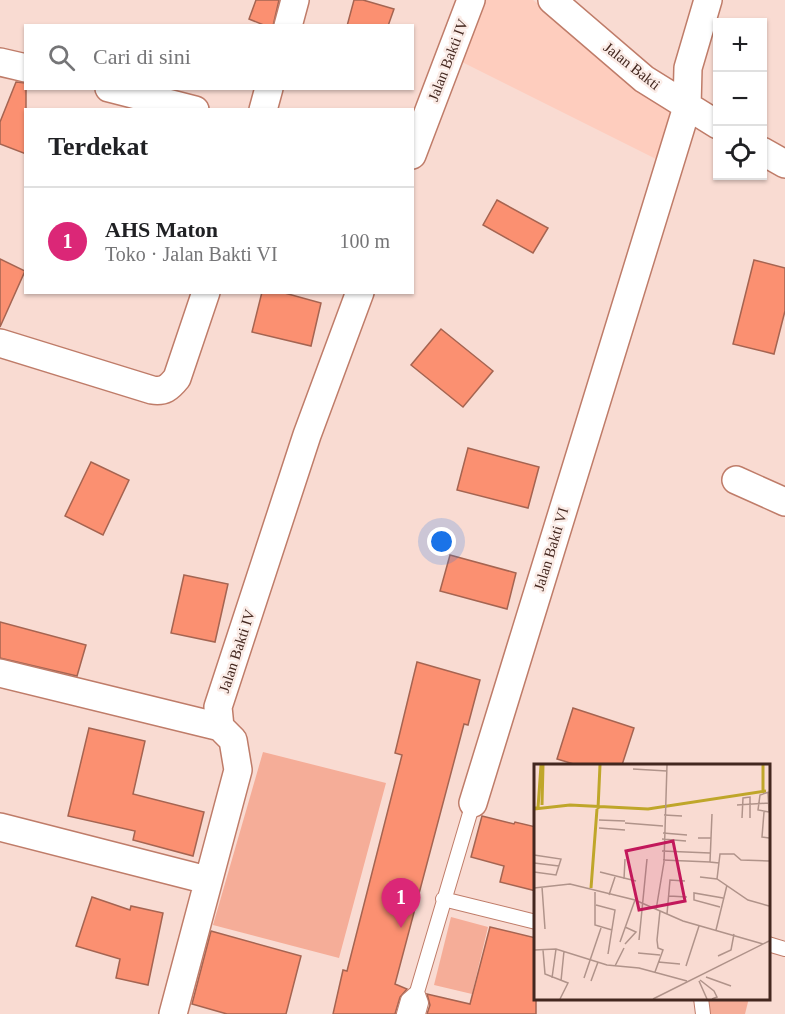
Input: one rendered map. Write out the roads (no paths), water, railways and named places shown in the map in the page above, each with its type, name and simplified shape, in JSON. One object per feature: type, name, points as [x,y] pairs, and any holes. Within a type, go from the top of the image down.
[{"type":"street","points":[[289,24],[295,0]]},
{"type":"street","name":"Jalan Bakti IV","points":[[414,150],[471,0]]},
{"type":"street","name":"Jalan Bakti","points":[[552,0],[644,79],[713,122]]},
{"type":"street","name":"Jalan Bakti VI","points":[[473,803],[687,107],[688,68],[708,0]]},
{"type":"street","points":[[0,62],[24,68]]},
{"type":"street","points":[[117,90],[187,108]]},
{"type":"street","points":[[264,108],[268,90]]},
{"type":"street","points":[[767,154],[785,164]]},
{"type":"street","points":[[0,343],[152,390],[165,390],[177,378],[205,294]]},
{"type":"street","name":"Jalan Bakti IV","points":[[220,727],[218,707],[307,435],[359,294]]},
{"type":"street","points":[[736,480],[785,502]]},
{"type":"street","points":[[0,673],[220,727],[233,740],[238,770],[173,1014]]},
{"type":"street","points":[[0,827],[207,880]]},
{"type":"lane","name":"Jalan Bakti VI","points":[[404,1014],[408,1000],[417,992],[473,803]]},
{"type":"lane","points":[[443,899],[534,922]]},
{"type":"lane","points":[[770,945],[785,949]]},
{"type":"lane","name":"Jalan Bakti VI","points":[[417,992],[421,1003],[418,1014]]},
{"type":"lane","points":[[701,999],[703,1014]]},
{"type":"place","name":"AHS Maton","points":[[401,928]]}]
